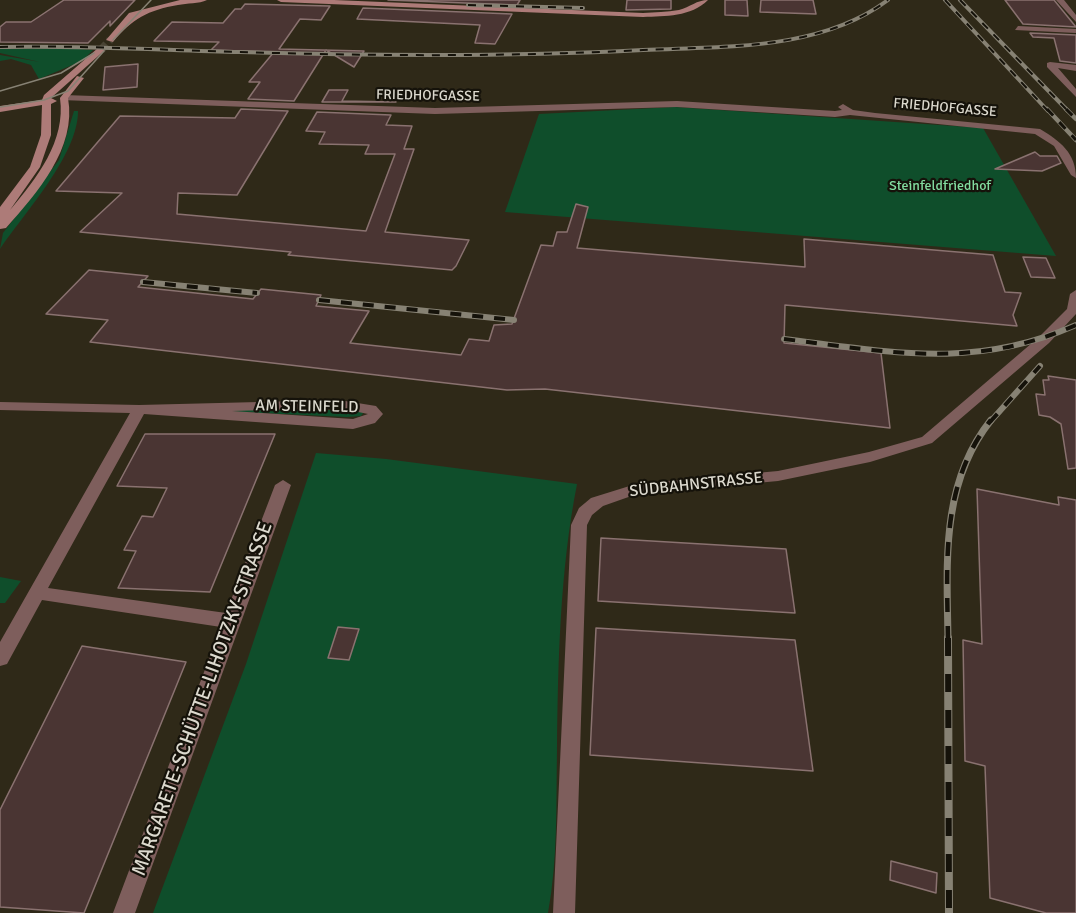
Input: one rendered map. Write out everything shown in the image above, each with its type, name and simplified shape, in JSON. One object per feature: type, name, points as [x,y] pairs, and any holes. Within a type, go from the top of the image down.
[{"type":"main road","points":[[110,40],[146,0]]},
{"type":"main road","points":[[125,22],[158,7],[203,0]]},
{"type":"main road","points":[[281,0],[643,15],[679,12],[697,6],[704,0]]},
{"type":"main road","points":[[0,108],[64,98],[101,50]]},
{"type":"main road","points":[[0,103],[47,100],[91,61]]},
{"type":"main road","points":[[2,226],[14,214],[51,163],[68,108],[64,98]]},
{"type":"main road","points":[[2,226],[5,208],[36,167],[46,135],[47,100]]},
{"type":"street","points":[[1060,0],[1076,20]]},
{"type":"street","points":[[1018,28],[1076,31]]},
{"type":"street","points":[[1076,68],[1050,65],[1076,94]]},
{"type":"street","name":"FRIEDHOFGASSE","points":[[64,98],[435,111],[677,104],[842,115],[850,112],[1037,131],[1058,144],[1076,175]]},
{"type":"street","name":"SÜDBAHNSTRASSE","points":[[564,913],[579,525],[585,512],[597,502],[636,489],[778,476],[870,457],[927,440],[1044,340],[1073,310],[1076,294]]},
{"type":"street","name":"AM STEINFELD","points":[[0,406],[140,409],[339,404],[371,410],[376,414],[370,420],[353,424],[140,409]]},
{"type":"street","points":[[0,659],[140,409]]},
{"type":"street","name":"MARGARETE-SCHÜTTE-LIHOTZKY-STRASSE","points":[[124,913],[283,485]]},
{"type":"street","points":[[37,593],[231,621]]},
{"type":"green space","points":[[0,49],[93,50],[82,61],[39,79],[31,65],[11,59],[0,61],[0,55],[40,62],[0,53]]},
{"type":"green space","name":"Steinfeldfriedhof","points":[[675,107],[983,128],[1056,256],[505,212],[539,114]]},
{"type":"green space","points":[[74,111],[78,111],[76,128],[60,164],[0,249],[3,233],[59,160]]},
{"type":"green space","points":[[197,410],[358,410],[364,412],[361,416],[347,417]]},
{"type":"green space","points":[[316,453],[386,459],[577,484],[563,582],[558,683],[555,852],[548,913],[153,913],[246,664]]},
{"type":"green space","points":[[0,577],[21,581],[5,603],[0,603]]},
{"type":"building","points":[[64,0],[135,0],[110,26],[110,21],[88,43],[0,42],[0,27],[6,22],[31,22]]},
{"type":"building","points":[[388,0],[520,0],[517,5]]},
{"type":"building","points":[[627,0],[671,0],[671,9],[626,10]]},
{"type":"building","points":[[725,0],[747,0],[748,16],[725,15]]},
{"type":"building","points":[[761,0],[813,0],[816,14],[760,12]]},
{"type":"building","points":[[1005,0],[1054,0],[1076,27],[1023,24]]},
{"type":"building","points":[[245,4],[330,6],[321,20],[300,19],[279,49],[326,50],[294,101],[248,99],[260,82],[249,82],[274,52],[211,50],[219,42],[154,41],[172,22],[223,23],[235,9],[241,9]]},
{"type":"building","points":[[363,8],[512,14],[495,44],[475,43],[480,25],[357,19]]},
{"type":"building","points":[[1030,33],[1076,35],[1076,63],[1060,61],[1054,38],[1033,37]]},
{"type":"building","points":[[326,50],[364,51],[354,67]]},
{"type":"building","points":[[138,64],[137,87],[103,90],[105,67]]},
{"type":"building","points":[[329,90],[348,90],[342,101],[396,102],[322,102]]},
{"type":"building","points":[[241,109],[288,111],[237,195],[178,193],[177,214],[366,231],[395,154],[365,154],[369,145],[319,144],[325,132],[306,131],[317,112],[391,115],[386,125],[412,126],[404,149],[414,149],[385,232],[469,240],[456,266],[452,270],[80,232],[122,193],[56,191],[120,116],[235,118]]},
{"type":"building","points":[[1035,152],[1040,156],[1057,156],[1061,163],[1042,171],[995,169]]},
{"type":"building","points":[[576,204],[588,207],[577,248],[805,267],[804,239],[993,255],[1005,292],[1021,293],[1013,315],[1017,326],[785,305],[784,343],[881,353],[890,428],[545,389],[507,390],[90,342],[108,320],[46,314],[89,270],[148,276],[138,287],[253,299],[261,289],[321,295],[316,306],[369,311],[350,343],[461,355],[469,339],[489,341],[494,325],[512,324],[541,245],[553,246],[557,232],[567,232]]},
{"type":"building","points":[[1023,257],[1046,258],[1055,278],[1031,277]]},
{"type":"building","points":[[1048,376],[1076,380],[1076,468],[1068,469],[1061,424],[1050,417],[1039,415],[1036,394],[1045,395],[1043,380],[1049,380]]},
{"type":"building","points":[[145,434],[275,434],[210,592],[118,588],[136,551],[124,550],[142,516],[153,517],[167,488],[117,486]]},
{"type":"building","points":[[977,489],[1059,505],[1058,497],[1076,500],[1076,913],[1046,913],[990,898],[985,766],[965,761],[963,640],[982,644]]},
{"type":"building","points":[[601,538],[786,549],[795,613],[598,601]]},
{"type":"building","points":[[338,627],[359,629],[349,660],[328,658]]},
{"type":"building","points":[[596,628],[795,640],[813,771],[590,755]]},
{"type":"building","points":[[82,646],[186,662],[84,913],[0,907],[0,810]]},
{"type":"building","points":[[891,861],[937,873],[936,893],[890,880]]},
{"type":"tunnel","points":[[101,50],[110,40]]},
{"type":"tram line","points":[[113,40],[151,0]]},
{"type":"tram line","points":[[0,107],[44,100],[68,91],[104,51]]},
{"type":"tram line","points":[[0,91],[61,73],[94,53]]},
{"type":"railway","points":[[0,47],[442,55],[706,48],[771,43],[833,29],[861,17],[888,0]]},
{"type":"railway","points":[[945,0],[1048,111]]},
{"type":"railway","points":[[960,0],[1068,111]]},
{"type":"railway","points":[[468,5],[583,8]]},
{"type":"railway","points":[[1047,109],[1076,140]]},
{"type":"railway","points":[[1068,111],[1076,119]]},
{"type":"railway","points":[[143,282],[257,293]]},
{"type":"railway","points":[[319,300],[514,320]]},
{"type":"railway","points":[[784,339],[896,352],[967,353],[1039,339],[1076,325]]},
{"type":"railway","points":[[990,422],[1040,366]]},
{"type":"railway","points":[[948,640],[948,553],[955,497],[974,445],[991,420]]},
{"type":"railway","points":[[948,638],[949,913]]}]
